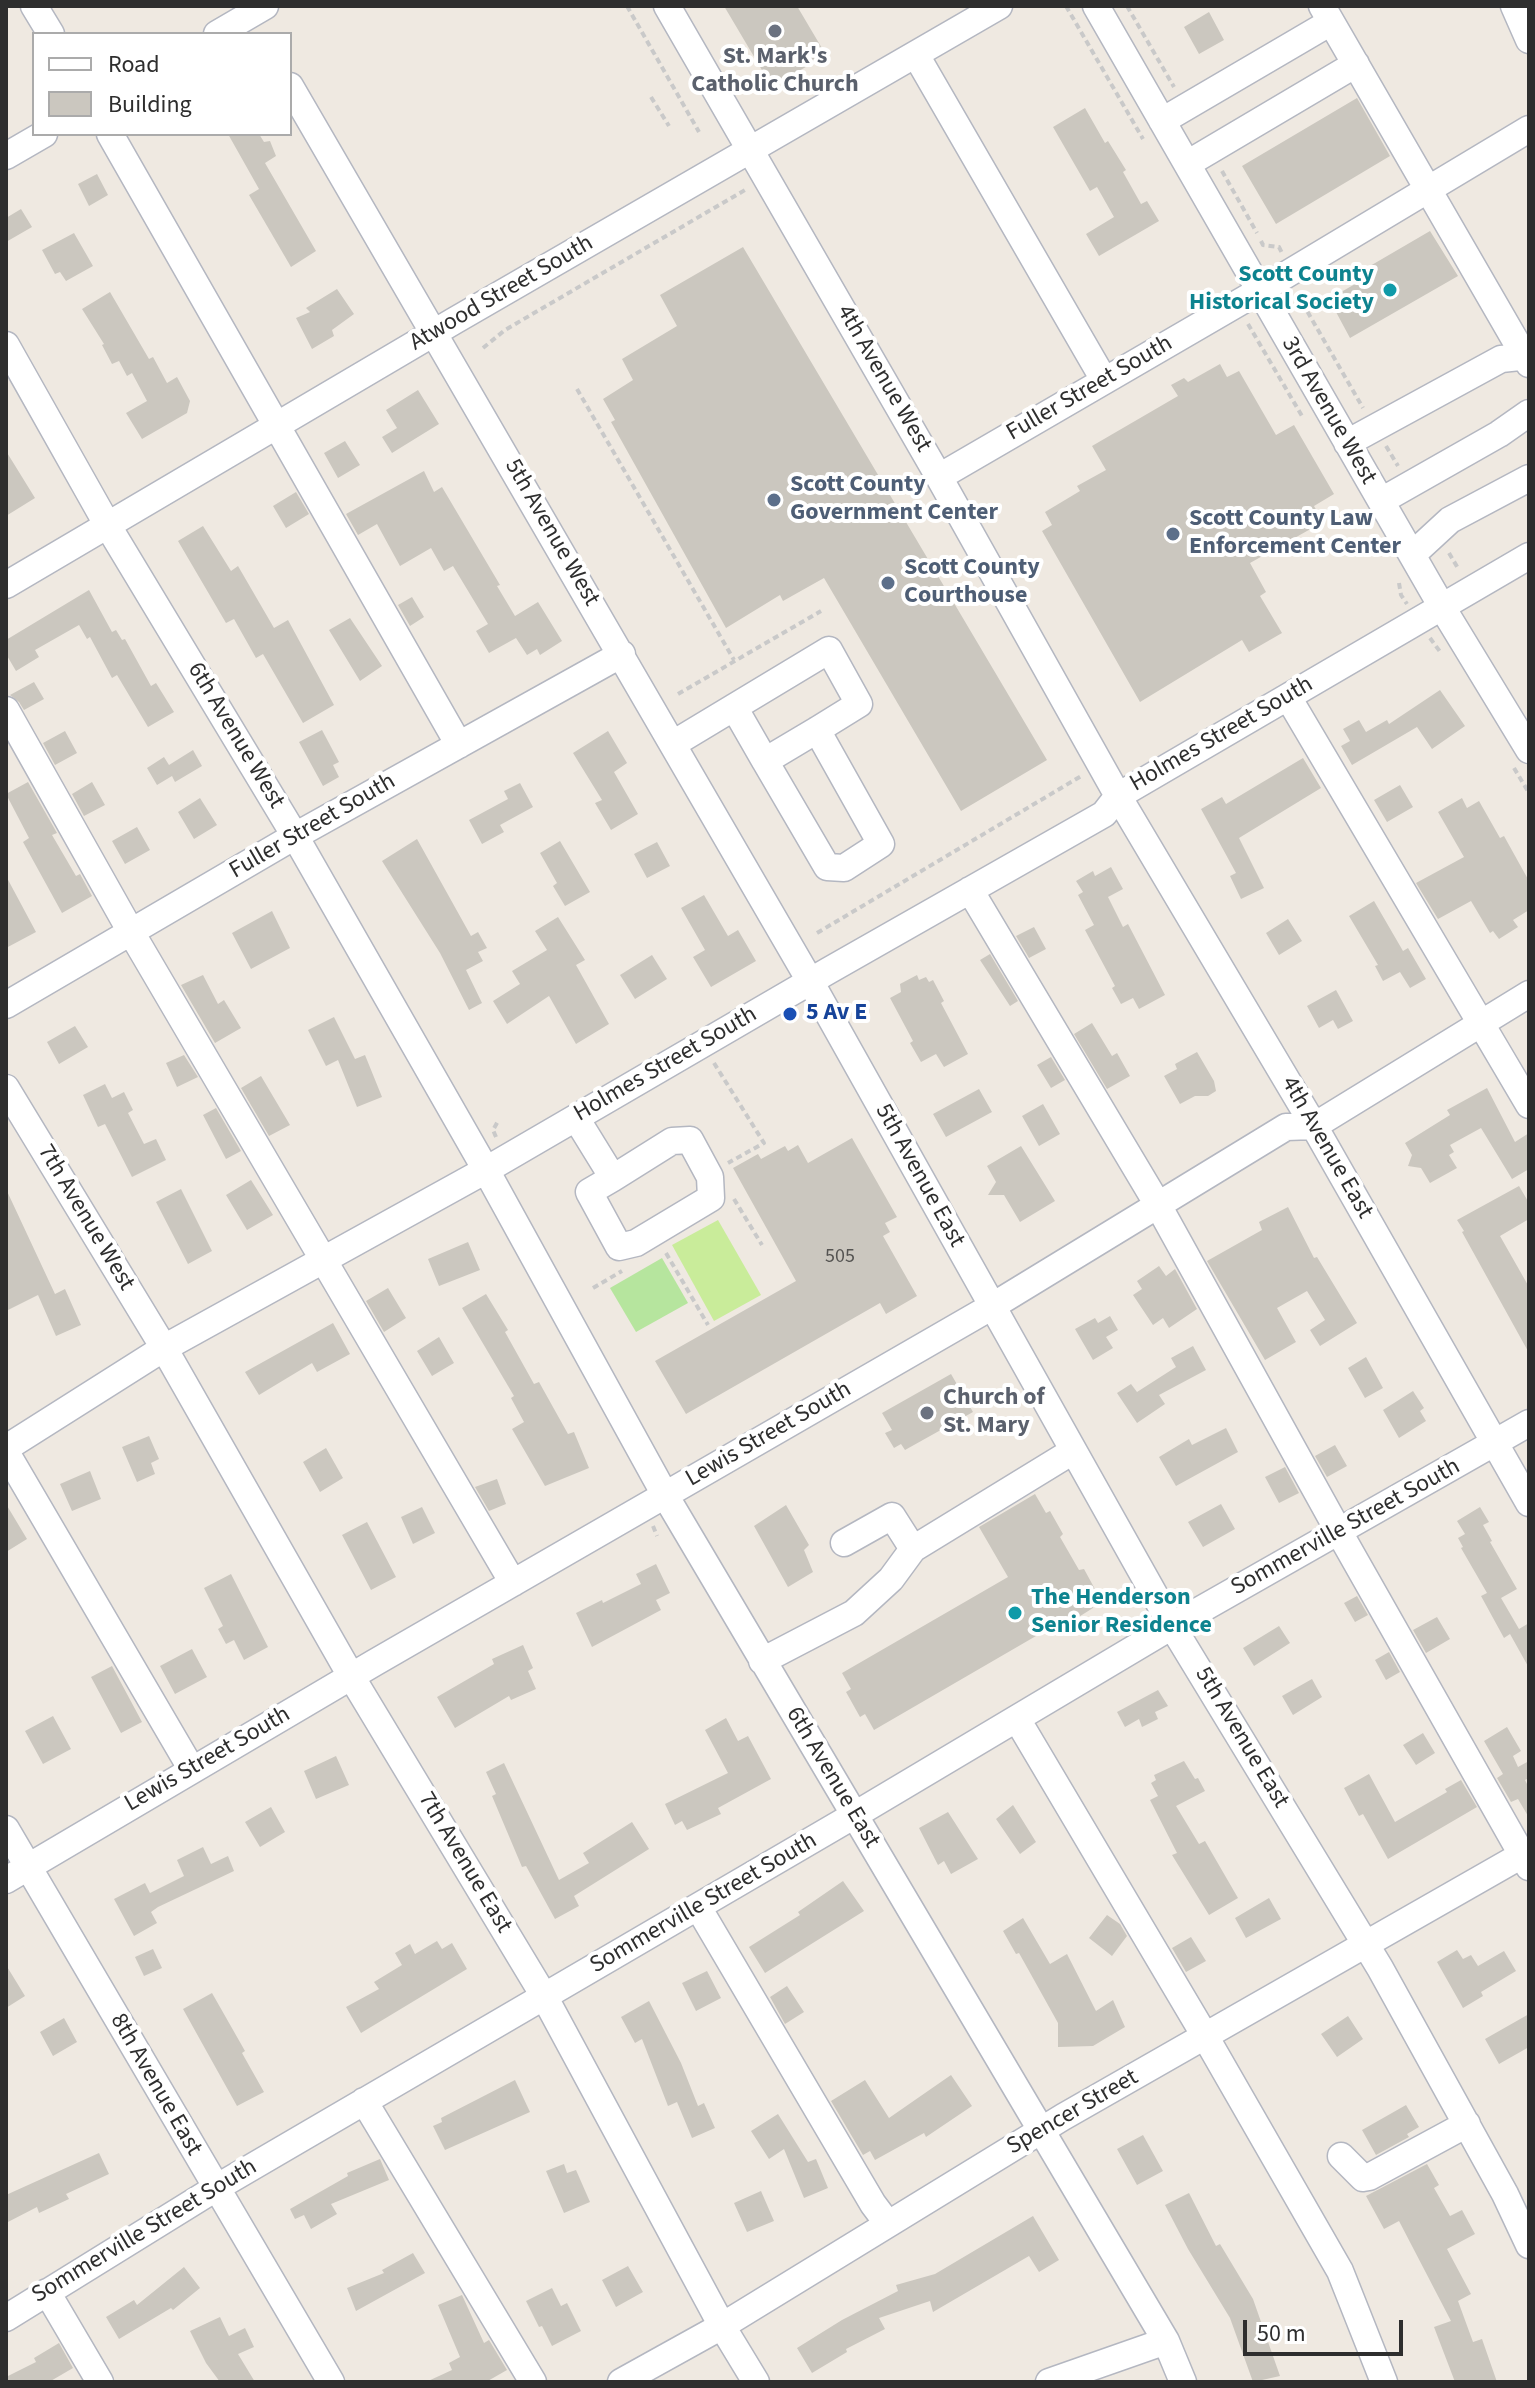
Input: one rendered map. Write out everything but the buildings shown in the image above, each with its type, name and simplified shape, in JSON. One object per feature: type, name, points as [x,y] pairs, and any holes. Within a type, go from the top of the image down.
[{"type":"street","points":[[34,6],[50,32]]},
{"type":"street","name":"4th Avenue West","points":[[667,6],[939,477],[1118,796]]},
{"type":"street","name":"Atwood Street South","points":[[6,585],[999,6]]},
{"type":"street","name":"3rd Avenue West","points":[[1096,6],[1442,607],[1529,750]]},
{"type":"street","points":[[1514,6],[1529,40]]},
{"type":"street","points":[[1162,121],[1326,14],[1528,359]]},
{"type":"street","points":[[221,32],[254,15]]},
{"type":"street","points":[[916,55],[1104,380]]},
{"type":"street","points":[[1187,164],[1356,64]]},
{"type":"street","name":"5th Avenue West","points":[[292,89],[810,981]]},
{"type":"street","name":"Fuller Street South","points":[[939,477],[1529,129]]},
{"type":"street","points":[[6,156],[41,136]]},
{"type":"street","points":[[111,136],[459,745]]},
{"type":"street","name":"6th Avenue West","points":[[6,345],[108,526],[295,836],[486,1170]]},
{"type":"street","points":[[1347,443],[1501,359],[1528,359]]},
{"type":"street","points":[[1381,501],[1499,434],[1529,413]]},
{"type":"street","points":[[1412,555],[1450,520],[1529,478]]},
{"type":"street","name":"Holmes Street South","points":[[6,1450],[164,1348],[486,1170],[1104,814],[1118,796],[1529,556]]},
{"type":"street","points":[[673,744],[829,650],[859,704],[765,761]]},
{"type":"street","name":"Fuller Street South","points":[[6,1005],[295,836],[622,654]]},
{"type":"street","points":[[1288,697],[1529,1105]]},
{"type":"street","points":[[734,707],[827,867],[844,868],[881,844],[817,730]]},
{"type":"street","points":[[6,710],[131,932],[513,1583]]},
{"type":"street","name":"4th Avenue East","points":[[1118,796],[1314,1126],[1529,1503]]},
{"type":"street","points":[[970,890],[1158,1205],[1339,1532],[1527,1858]]},
{"type":"street","name":"5th Avenue East","points":[[810,981],[1172,1626],[1366,1943],[1505,2194],[1529,2245]]},
{"type":"street","name":"Lewis Street South","points":[[17,1873],[351,1676],[991,1307],[1286,1127],[1314,1126],[1529,994]]},
{"type":"street","name":"7th Avenue West","points":[[6,1088],[164,1348]]},
{"type":"street","points":[[576,1118],[613,1178]]},
{"type":"street","points":[[690,1140],[710,1177],[711,1198],[636,1243],[619,1247],[589,1192],[613,1178],[672,1141],[690,1140]]},
{"type":"street","name":"6th Avenue East","points":[[486,1170],[665,1495],[1166,2341],[1183,2382]]},
{"type":"street","name":"7th Avenue East","points":[[164,1348],[351,1676],[544,1996],[722,2326],[756,2382]]},
{"type":"street","name":"Sommerville Street South","points":[[6,2318],[216,2188],[1172,1626],[1529,1423]]},
{"type":"street","points":[[6,1450],[192,1770]]},
{"type":"street","points":[[762,1661],[854,1613],[891,1579],[913,1549],[1073,1451]]},
{"type":"street","points":[[844,1543],[892,1516],[913,1549]]},
{"type":"street","points":[[1017,1719],[1340,2271],[1384,2382]]},
{"type":"street","name":"8th Avenue East","points":[[6,1829],[17,1873],[216,2188],[331,2382]]},
{"type":"street","name":"Spencer Street","points":[[621,2382],[722,2326],[1040,2131],[1366,1943],[1527,1858]]},
{"type":"street","points":[[698,1907],[873,2204],[888,2224]]},
{"type":"street","points":[[364,2101],[533,2382]]},
{"type":"street","points":[[1341,2156],[1363,2178],[1369,2177],[1467,2124]]},
{"type":"street","points":[[47,2292],[100,2382]]},
{"type":"street","points":[[1049,2382],[1166,2341]]},
{"type":"path","points":[[627,6],[699,132]]},
{"type":"path","points":[[1127,6],[1185,107]]},
{"type":"path","points":[[651,97],[669,126]]},
{"type":"path","points":[[1210,150],[1263,245],[1279,247],[1303,293],[1303,304],[1409,485]]},
{"type":"path","points":[[483,348],[505,330],[745,190]]},
{"type":"path","points":[[577,389],[734,660]]},
{"type":"path","points":[[1437,532],[1471,590]]},
{"type":"path","points":[[678,694],[821,611]]},
{"type":"path","points":[[1433,643],[1437,648]]},
{"type":"path","points":[[817,933],[1085,774]]},
{"type":"path","points":[[704,1043],[764,1143]]},
{"type":"path","points":[[728,1189],[762,1245]]},
{"type":"path","points":[[663,1247],[708,1325]]},
{"type":"green space","points":[[718,1220],[761,1295],[714,1321],[672,1245]]},
{"type":"green space","points":[[662,1258],[688,1303],[636,1332],[610,1288]]},
{"type":"place","name":"St. Mark's Catholic Church","points":[[775,31]]},
{"type":"place","name":"Scott County Historical Society","points":[[1390,290]]},
{"type":"place","name":"Scott County Government Center","points":[[774,500]]},
{"type":"place","name":"Scott County Law Enforcement Center","points":[[1173,534]]},
{"type":"place","name":"Scott County Courthouse","points":[[888,583]]},
{"type":"place","name":"5 Av E","points":[[790,1014]]},
{"type":"place","name":"Church of St. Mary","points":[[927,1413]]},
{"type":"place","name":"The Henderson Senior Residence","points":[[1015,1613]]}]
